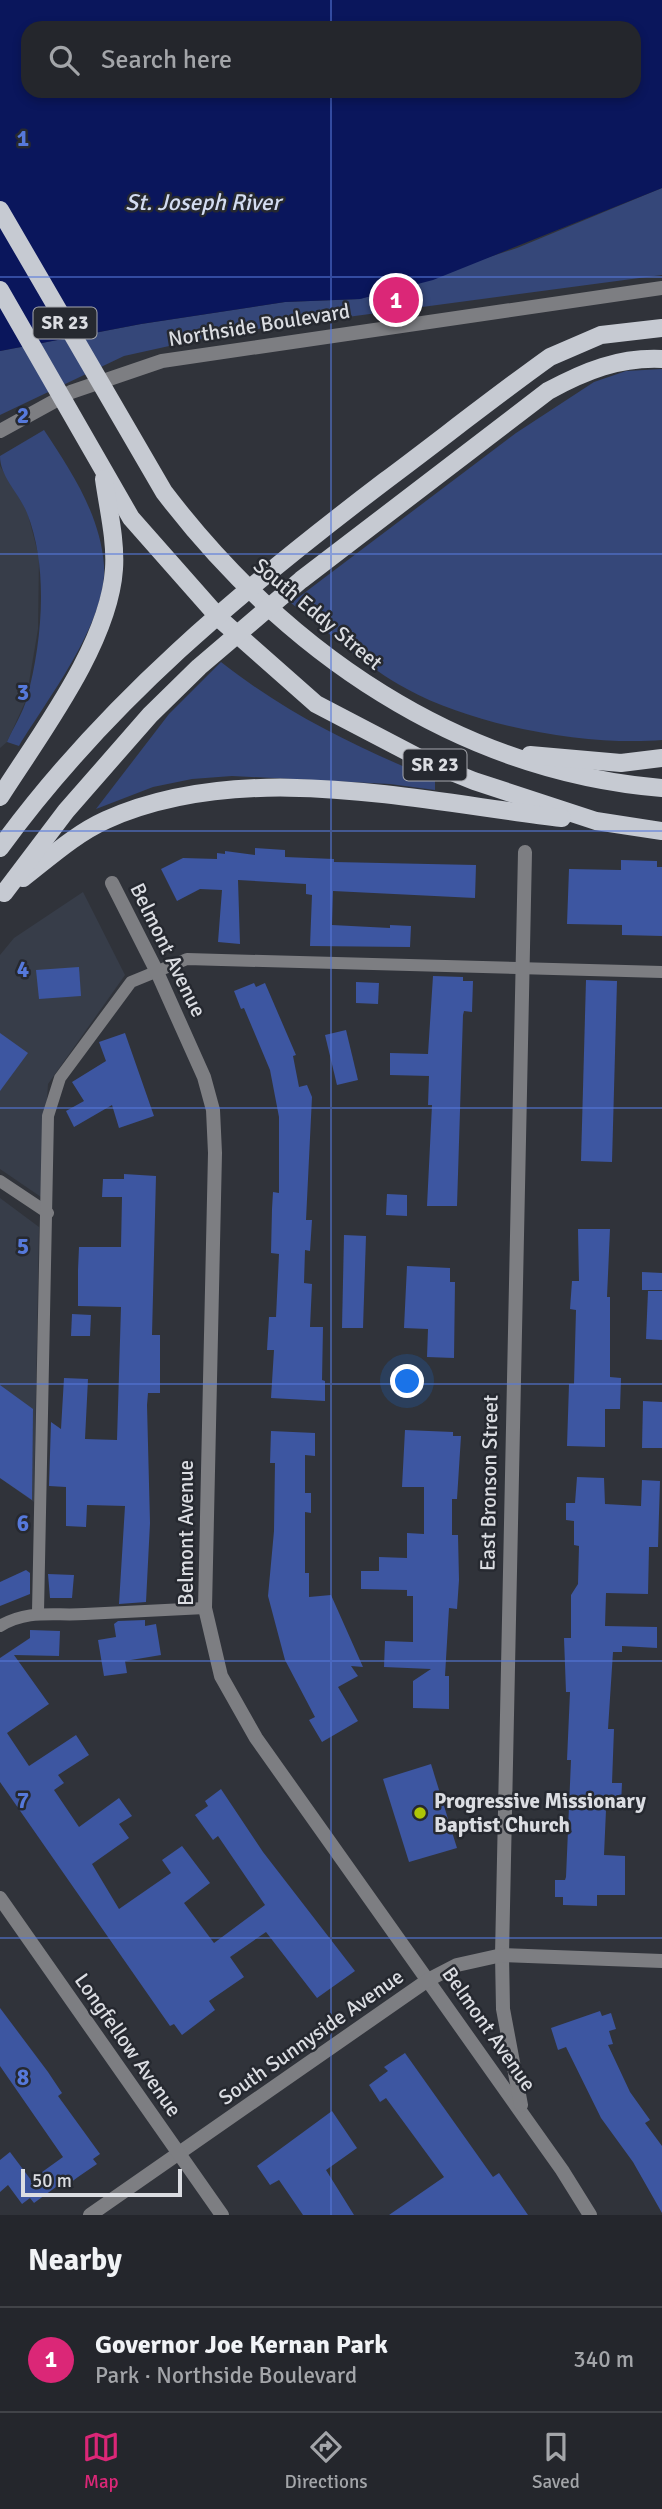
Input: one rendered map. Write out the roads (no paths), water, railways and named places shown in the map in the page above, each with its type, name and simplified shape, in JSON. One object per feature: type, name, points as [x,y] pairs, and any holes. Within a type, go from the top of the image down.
[{"type":"main road","name":"South Eddy Street","points":[[0,210],[130,436],[187,522],[256,596],[321,651],[372,689],[433,723],[558,772],[623,785],[662,788]]},
{"type":"main road","name":"SR 23","points":[[0,290],[98,465],[158,551],[221,620],[316,704],[427,762],[596,821],[662,831]]},
{"type":"main road","points":[[0,848],[80,748],[143,682],[278,563],[550,357],[579,342],[601,335],[662,328]]},
{"type":"main road","points":[[596,821],[403,797],[324,791],[214,790],[158,800],[104,821],[74,839],[4,893],[56,823],[150,715],[200,667],[301,580],[548,391],[589,369],[630,360],[662,359]]},
{"type":"main road","points":[[0,797],[82,662],[101,625],[114,568],[98,465]]},
{"type":"main road","points":[[499,751],[621,763],[662,758]]},
{"type":"street","name":"Northside Boulevard","points":[[0,430],[71,392],[162,361],[662,288]]},
{"type":"street","name":"East Bronson Street","points":[[522,2112],[503,2009],[502,1955],[525,852]]},
{"type":"street","name":"Belmont Avenue","points":[[112,883],[157,972],[204,1077],[213,1110],[215,1153],[205,1608],[221,1676],[238,1709],[522,2112],[590,2215]]},
{"type":"street","name":"Longfellow Avenue","points":[[0,1898],[222,2215]]},
{"type":"street","name":"South Sunnyside Avenue","points":[[90,2215],[428,1979],[457,1965],[502,1955],[662,1961]]},
{"type":"lane","points":[[38,1612],[48,1116],[56,1087],[79,1048],[131,982],[187,959],[662,972]]},
{"type":"lane","points":[[0,1181],[48,1213]]},
{"type":"lane","points":[[0,1626],[13,1618],[38,1612],[77,1615],[205,1608]]},
{"type":"water","name":"St. Joseph River","points":[[0,0],[662,0],[662,188],[433,280],[360,299],[285,302],[141,324],[0,351]]},
{"type":"place","name":"Governor Joe Kernan Park","points":[[396,300]]},
{"type":"place","name":"Progressive Missionary Baptist Church","points":[[420,1813]]}]
